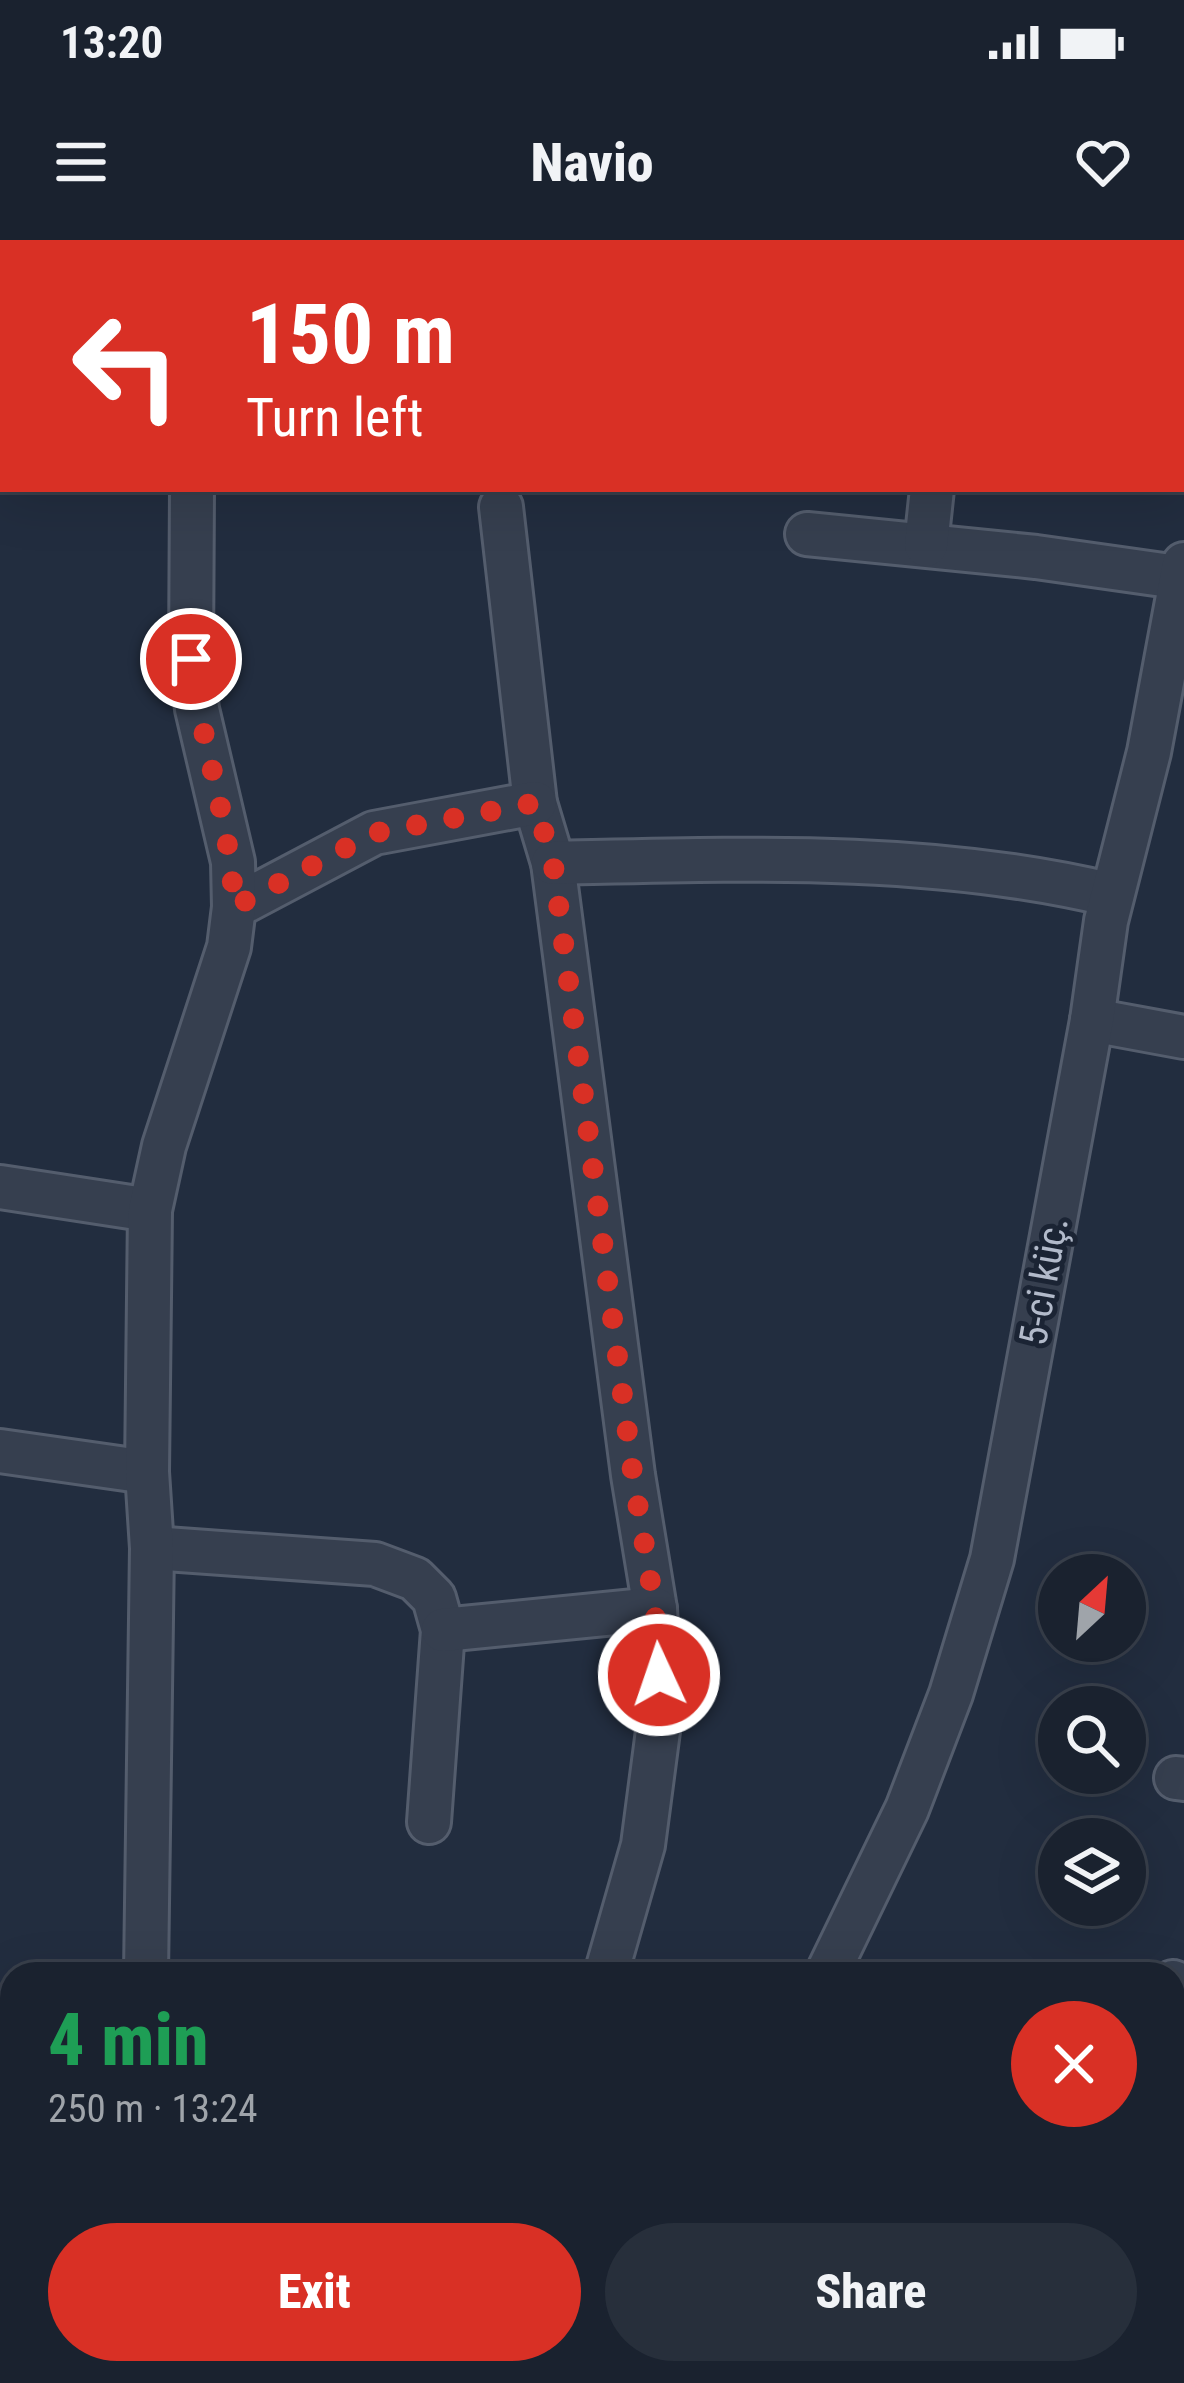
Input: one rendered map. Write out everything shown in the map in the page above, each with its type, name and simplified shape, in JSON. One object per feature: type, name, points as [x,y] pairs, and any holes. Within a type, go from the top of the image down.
[{"type":"street","points":[[146,1962],[152,1549],[147,1472],[150,1210],[164,1146],[229,947],[234,907],[232,862],[197,709],[191,659],[192,492]]},
{"type":"street","points":[[926,545],[932,492]]},
{"type":"street","points":[[501,507],[535,803],[553,862],[655,1609],[661,1708],[646,1822],[609,1962]]},
{"type":"street","points":[[807,534],[1183,573]]},
{"type":"street","name":"5-ci küç.","points":[[832,1962],[907,1809],[950,1694],[992,1559],[1112,895],[1149,752],[1183,573]]},
{"type":"street","points":[[234,907],[374,833],[535,803]]},
{"type":"street","points":[[553,862],[777,859],[884,863],[1037,877],[1112,895]]},
{"type":"street","points":[[1092,1020],[1184,1037]]},
{"type":"street","points":[[0,1187],[150,1210]]},
{"type":"street","points":[[0,1451],[147,1472]]},
{"type":"street","points":[[152,1549],[375,1564],[415,1579],[434,1598],[443,1630],[429,1822]]},
{"type":"street","points":[[443,1630],[655,1609]]},
{"type":"route","points":[[191,659],[197,709],[232,862],[234,907],[374,833],[535,803],[553,862],[633,1475],[655,1609],[659,1675]]}]
